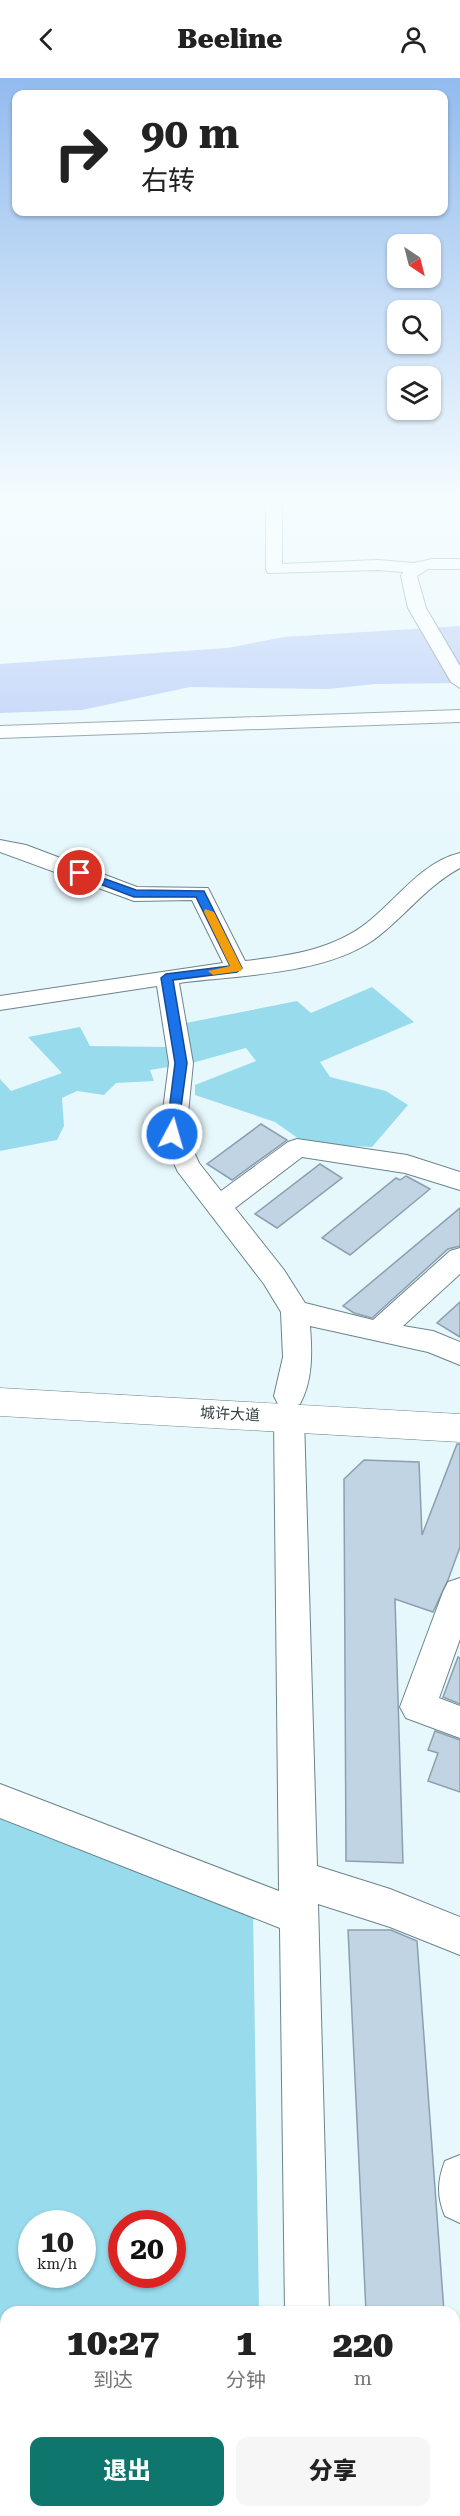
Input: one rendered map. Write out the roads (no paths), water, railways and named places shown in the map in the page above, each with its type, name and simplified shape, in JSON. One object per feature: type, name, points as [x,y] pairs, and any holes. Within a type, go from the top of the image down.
[{"type":"main road","name":"城许大道","points":[[0,1380],[289,1407],[460,1428]]},
{"type":"main road","name":"城许大道","points":[[0,1402],[289,1407],[460,1406]]},
{"type":"street","points":[[422,616],[460,682]]},
{"type":"street","points":[[0,732],[460,716]]},
{"type":"street","points":[[0,846],[18,850],[134,894],[200,893],[237,968]]},
{"type":"street","points":[[0,1003],[304,959],[334,951],[360,939],[381,924],[422,881],[460,859]]},
{"type":"street","points":[[166,978],[181,1063],[172,1134],[187,1166],[274,1277],[295,1311],[298,1357],[289,1407],[307,2306]]},
{"type":"street","points":[[219,1206],[297,1148],[407,1164],[460,1181]]},
{"type":"street","points":[[378,1332],[460,1258]]},
{"type":"street","points":[[295,1311],[378,1332],[433,1342],[460,1354]]},
{"type":"street","points":[[460,1592],[418,1707],[460,1722]]},
{"type":"street","points":[[0,1801],[299,1917]]},
{"type":"street","points":[[298,1879],[390,1908],[460,1936]]},
{"type":"street","points":[[460,2176],[460,2201]]}]
